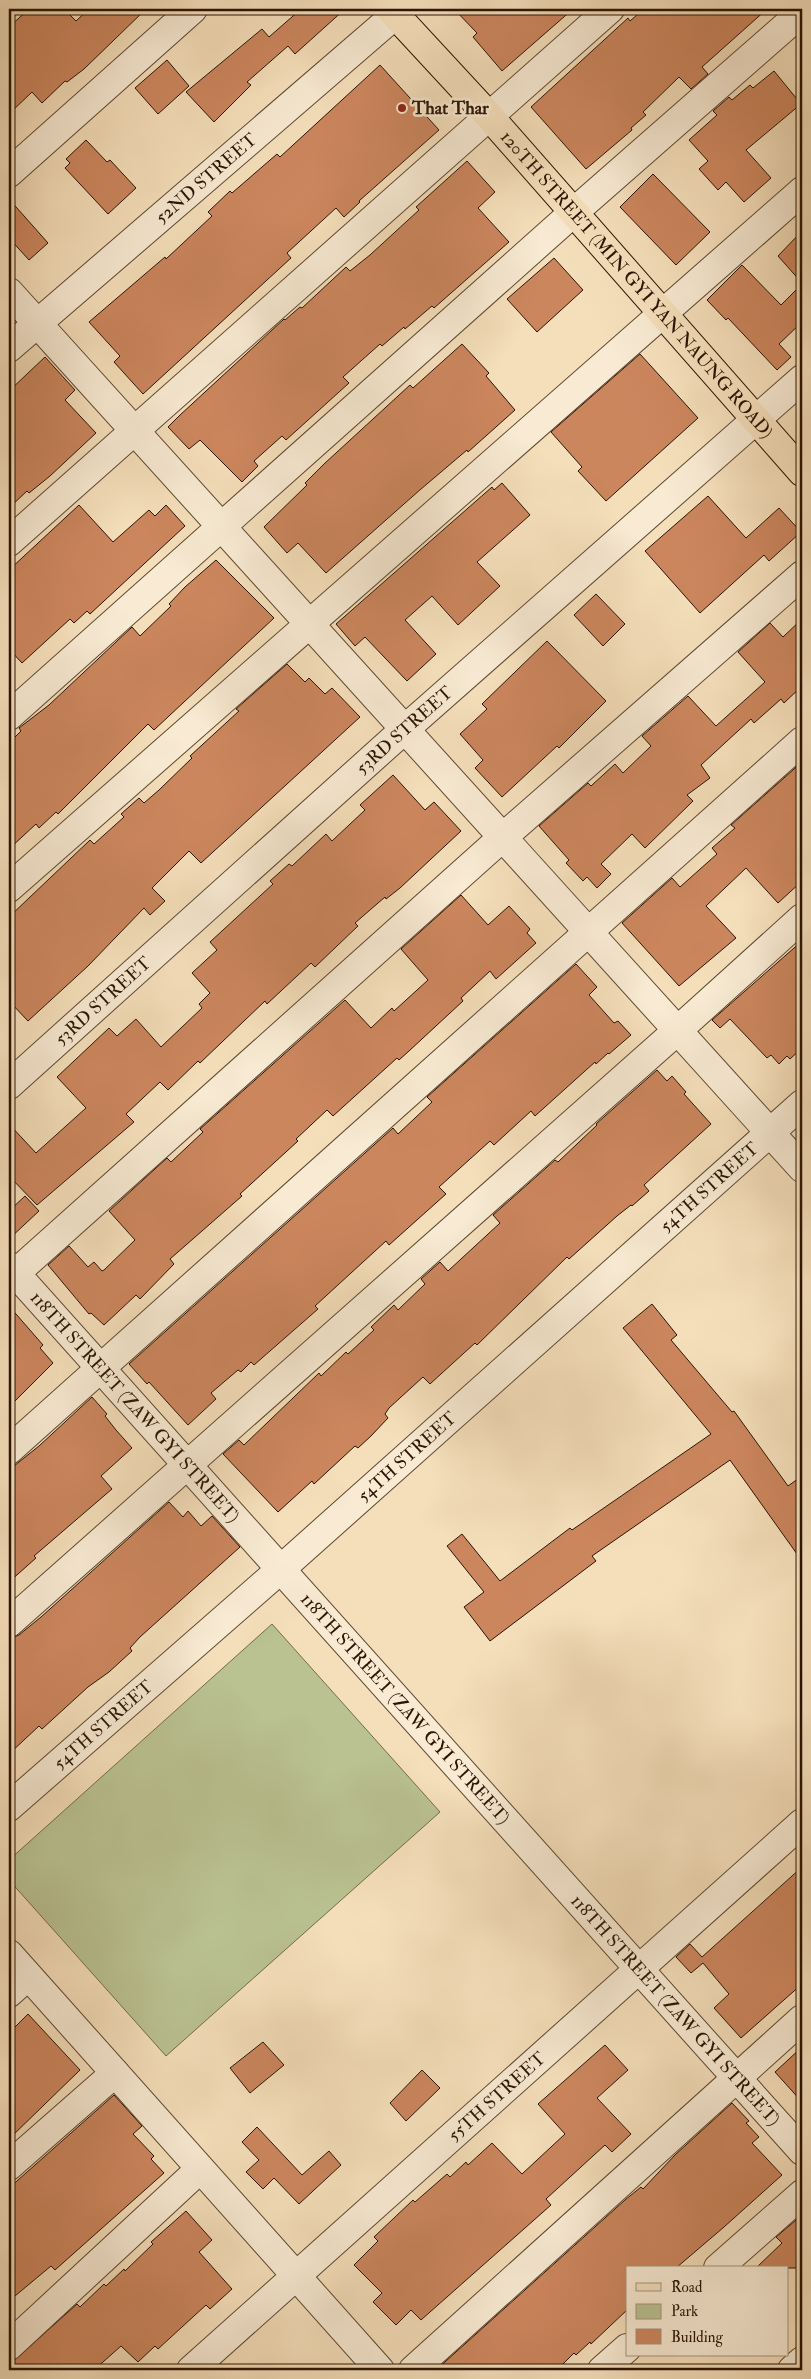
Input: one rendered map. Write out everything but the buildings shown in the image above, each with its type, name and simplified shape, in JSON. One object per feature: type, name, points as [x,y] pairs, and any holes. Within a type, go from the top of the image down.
[{"type":"main road","name":"120TH STREET (MIN GYI YAN NAUNG ROAD)","points":[[396,11],[802,472]]},
{"type":"street","points":[[9,173],[193,9]]},
{"type":"street","points":[[9,542],[610,9]]},
{"type":"street","name":"52ND STREET","points":[[9,348],[396,11]]},
{"type":"street","points":[[9,716],[574,212],[802,12]]},
{"type":"street","points":[[9,888],[802,191]]},
{"type":"street","points":[[9,292],[802,1168]]},
{"type":"street","name":"53RD STREET","points":[[9,1085],[405,729],[802,379]]},
{"type":"street","points":[[11,1272],[802,575]]},
{"type":"street","points":[[9,1450],[802,741]]},
{"type":"street","points":[[9,1623],[188,1466],[802,918]]},
{"type":"street","name":"54TH STREET","points":[[9,1807],[281,1569],[802,1104]]},
{"type":"street","name":"118TH STREET (ZAW GYI STREET)","points":[[11,1272],[281,1569],[802,2151]]},
{"type":"street","name":"55TH STREET","points":[[190,2370],[802,1824]]},
{"type":"street","points":[[9,1954],[18,1984],[115,2073],[380,2370]]},
{"type":"street","points":[[413,2370],[802,2019]]},
{"type":"street","points":[[9,2166],[115,2073]]},
{"type":"street","points":[[9,2346],[200,2169]]},
{"type":"street","points":[[720,2266],[802,2194]]},
{"type":"street","points":[[602,2370],[626,2349]]},
{"type":"street","points":[[792,2370],[802,2361]]},
{"type":"green space","points":[[272,1624],[440,1812],[166,2056],[9,1880],[9,1860]]},
{"type":"place","name":"That Thar","points":[[402,108]]}]
